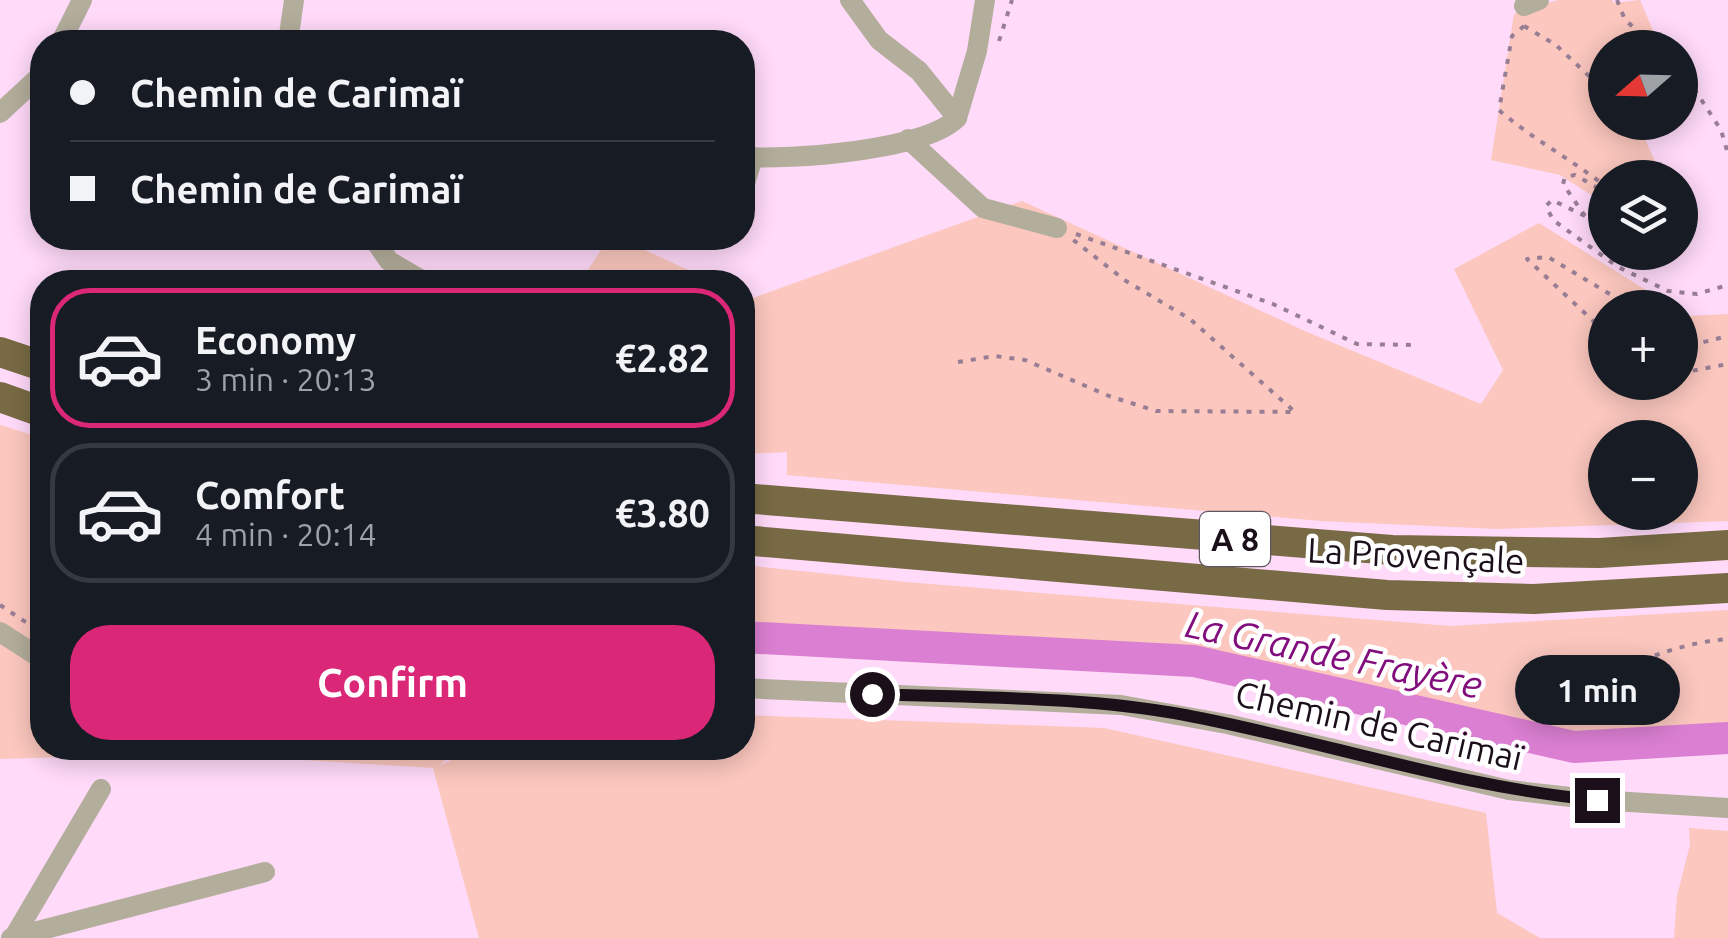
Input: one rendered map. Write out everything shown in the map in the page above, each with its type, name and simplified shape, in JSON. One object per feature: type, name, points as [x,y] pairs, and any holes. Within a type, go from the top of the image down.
[{"type":"highway","points":[[0,352],[30,362]]},
{"type":"highway","points":[[0,397],[30,408]]},
{"type":"highway","name":"La Provençale","points":[[755,499],[1392,550],[1598,553],[1728,546]]},
{"type":"highway","name":"La Provençale","points":[[755,541],[1388,595],[1534,598],[1728,588]]},
{"type":"street","points":[[67,30],[82,0]]},
{"type":"street","points":[[290,30],[294,0]]},
{"type":"street","points":[[850,0],[879,40],[919,71],[957,118]]},
{"type":"street","points":[[755,157],[817,156],[929,136],[949,126],[957,118],[977,51],[985,0]]},
{"type":"street","points":[[0,112],[30,85]]},
{"type":"street","points":[[908,140],[983,208],[1057,228]]},
{"type":"street","points":[[382,250],[405,270]]},
{"type":"street","points":[[0,632],[30,651]]},
{"type":"street","name":"Chemin de Carimaï","points":[[755,688],[1121,705],[1228,724],[1509,790],[1728,808]]},
{"type":"street","points":[[13,937],[101,789]]},
{"type":"street","name":"Chemin de Carimaï","points":[[1703,805],[1728,801]]},
{"type":"street","points":[[13,937],[265,872]]},
{"type":"path","points":[[1617,0],[1625,20],[1637,30]]},
{"type":"path","points":[[1588,74],[1556,45],[1529,11],[1512,36],[1499,110],[1588,174]]},
{"type":"path","points":[[1698,95],[1721,130],[1728,154]]},
{"type":"path","points":[[1588,181],[1576,175],[1565,177],[1563,184],[1585,216],[1552,200],[1546,206],[1553,220],[1588,245]]},
{"type":"path","points":[[1057,228],[1274,304],[1356,344],[1416,344]]},
{"type":"path","points":[[958,362],[995,356],[1025,360],[1108,396],[1156,411],[1295,412],[1190,319],[1126,281],[1057,228]]},
{"type":"path","points":[[1588,316],[1527,259],[1548,257],[1603,290]]},
{"type":"path","points":[[1624,270],[1668,291],[1697,294],[1728,285]]},
{"type":"path","points":[[1698,344],[1728,336]]},
{"type":"path","points":[[1698,370],[1728,364]]},
{"type":"path","points":[[0,606],[30,625]]},
{"type":"path","points":[[1572,693],[1622,667],[1707,640],[1728,639]]},
{"type":"shaded area","points":[[1558,0],[1640,0],[1653,30],[1588,30],[1588,140],[1646,140],[1654,160],[1588,160],[1588,193],[1560,175],[1491,160],[1514,14]]},
{"type":"shaded area","points":[[1022,201],[1307,332],[1481,404],[1503,370],[1454,269],[1539,223],[1588,254],[1588,270],[1614,270],[1646,290],[1588,290],[1588,400],[1698,400],[1698,315],[1728,314],[1728,521],[1698,522],[1698,420],[1588,420],[1588,526],[1497,529],[1321,521],[787,475],[787,452],[755,453],[755,297]]},
{"type":"shaded area","points":[[601,250],[645,250],[688,270],[588,270]]},
{"type":"shaded area","points":[[0,425],[30,434],[30,758],[0,759]]},
{"type":"shaded area","points":[[755,566],[1451,626],[1728,610],[1728,730],[1552,733],[1155,647],[755,628]]},
{"type":"shaded area","points":[[755,715],[1104,728],[1486,813],[1497,913],[1540,938],[479,938],[433,768],[303,760],[445,760],[439,766],[451,760],[755,760]]},
{"type":"shaded area","points":[[1689,828],[1728,831],[1728,938],[1674,938],[1677,896],[1690,845]]},
{"type":"waterway","name":"La Grande Frayère","points":[[755,638],[1194,661],[1574,747],[1728,738]]},
{"type":"route","points":[[872,694],[1121,705],[1228,724],[1509,790],[1597,800]]}]
